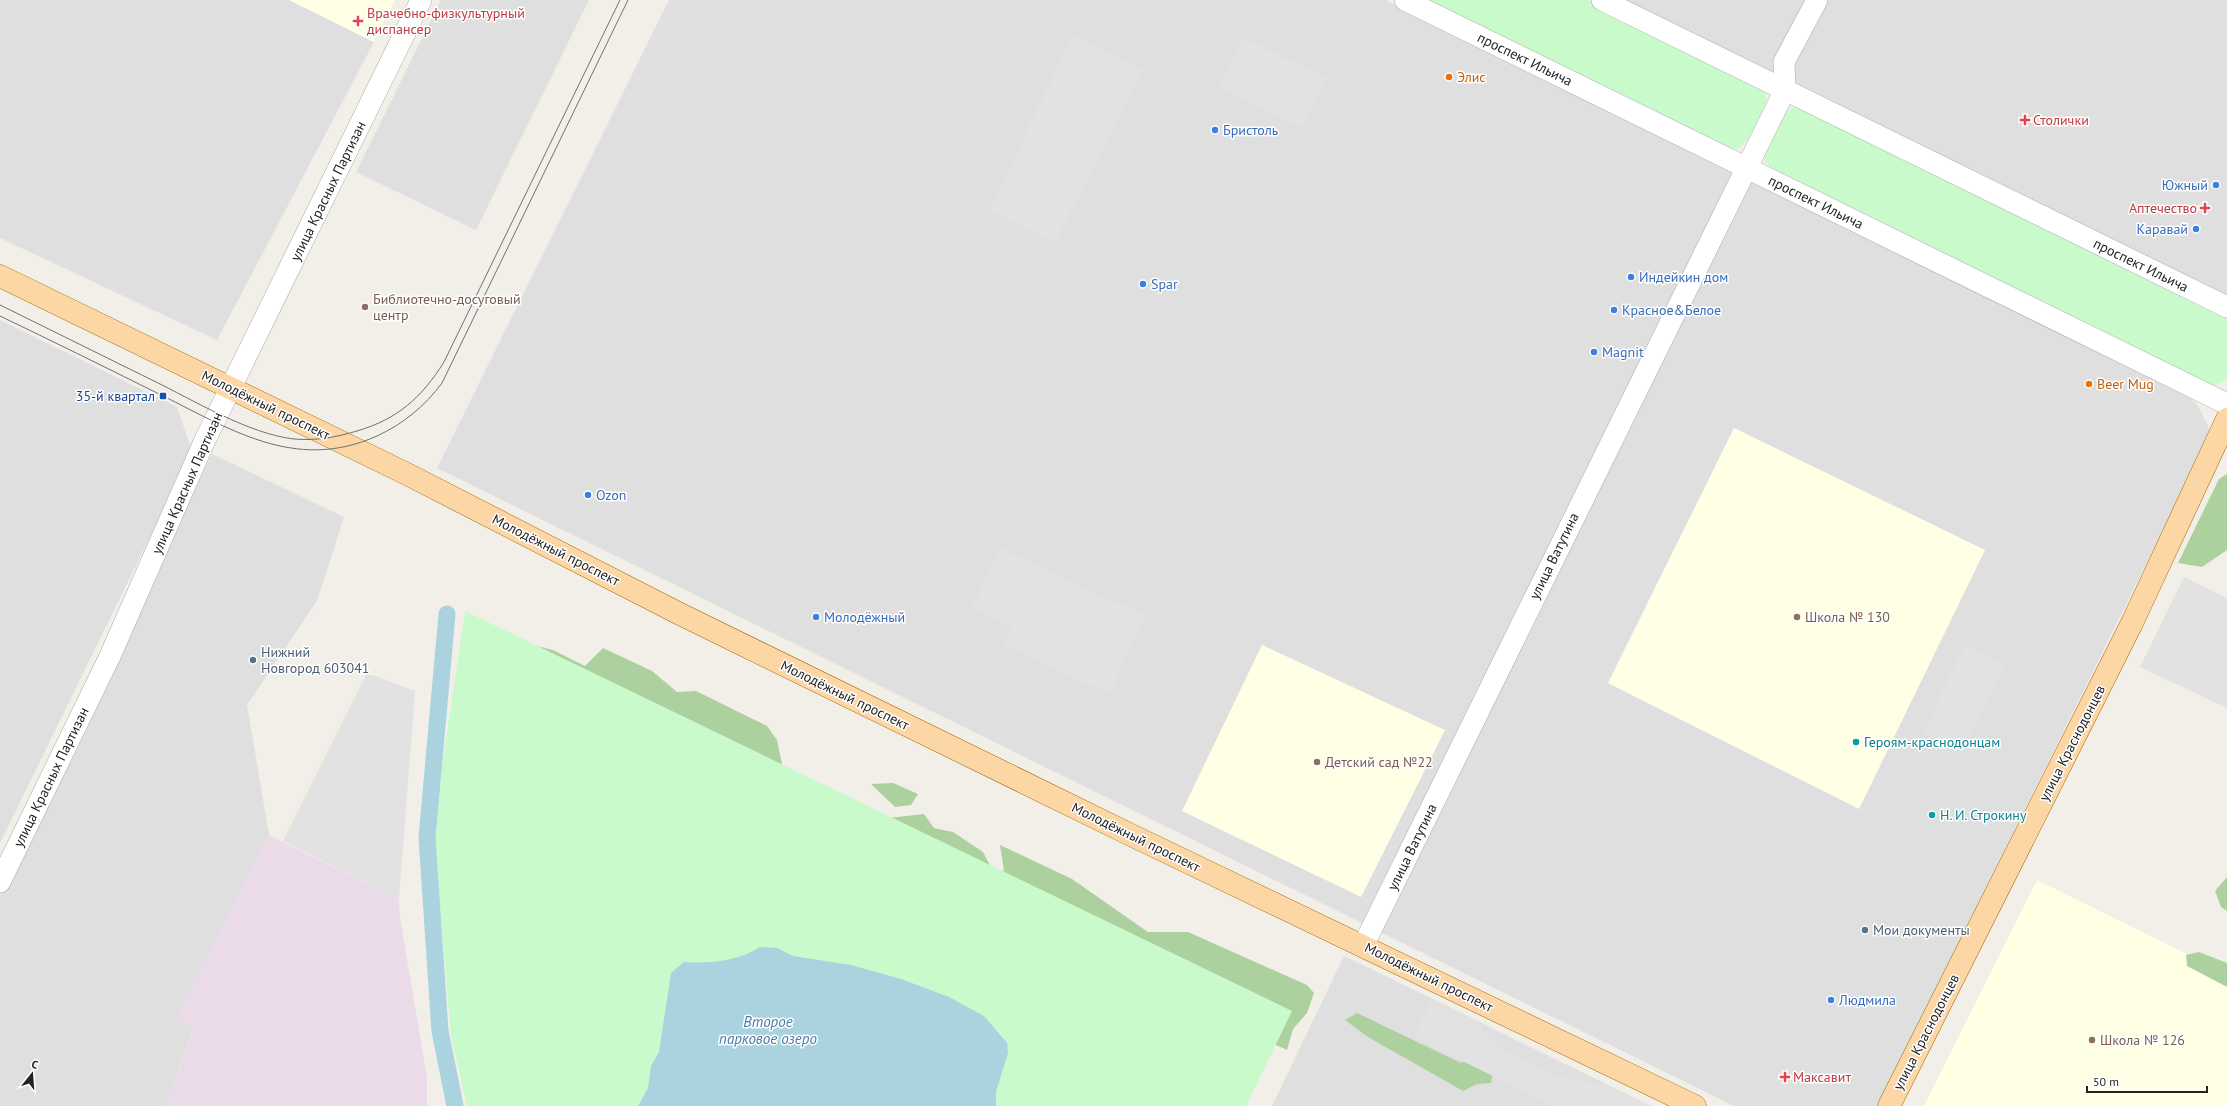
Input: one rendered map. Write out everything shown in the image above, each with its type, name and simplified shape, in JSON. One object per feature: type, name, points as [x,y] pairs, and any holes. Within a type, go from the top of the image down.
[{"type":"main road","name":"Молодёжный проспект","points":[[0,276],[407,474],[678,613],[872,709],[1128,834],[1695,1106]]},
{"type":"main road","name":"улица Краснодонцев","points":[[1889,1106],[2218,454],[2227,419]]},
{"type":"street","name":"улица Красных Партизан","points":[[0,882],[110,656],[205,440],[421,0]]},
{"type":"street","name":"проспект Ильича","points":[[1405,0],[2227,404]]},
{"type":"street","name":"проспект Ильича","points":[[1602,0],[2227,307]]},
{"type":"street","points":[[1785,90],[1784,62],[1817,0]]},
{"type":"street","name":"улица Ватутина","points":[[1363,946],[1785,90]]},
{"type":"shaded area","points":[[0,0],[289,0],[374,42],[217,340],[0,238]]},
{"type":"shaded area","name":"Врачебно-физкультурный диспансер","points":[[289,0],[395,0],[374,42]]},
{"type":"shaded area","points":[[441,0],[589,0],[476,230],[356,172]]},
{"type":"shaded area","points":[[669,0],[1385,0],[2190,398],[2197,404],[2209,428],[2208,439],[1878,1106],[1734,1106],[437,468]]},
{"type":"shaded area","points":[[1622,0],[2227,0],[2227,300]]},
{"type":"shaded area","points":[[1073,35],[1143,70],[1055,243],[989,210]]},
{"type":"shaded area","points":[[1244,38],[1326,78],[1302,128],[1219,88]]},
{"type":"shaded area","points":[[0,320],[177,407],[192,451],[0,843]]},
{"type":"shaded area","name":"Школа № 130","points":[[1734,428],[1985,550],[1859,809],[1608,683]]},
{"type":"shaded area","points":[[212,454],[344,517],[317,601],[247,705],[269,835],[183,1004],[176,1021],[194,1028],[165,1106],[0,1106],[0,890]]},
{"type":"shaded area","points":[[1000,548],[1146,616],[1109,694],[1003,645],[1012,627],[972,609]]},
{"type":"shaded area","points":[[2184,577],[2227,598],[2227,708],[2140,667]]},
{"type":"shaded area","name":"Детский сад №22","points":[[1262,645],[1445,730],[1361,897],[1182,811]]},
{"type":"shaded area","points":[[1965,645],[2005,664],[1963,751],[1923,732]]},
{"type":"shaded area","points":[[367,673],[415,691],[399,900],[283,841]]},
{"type":"shaded area","points":[[269,835],[399,900],[400,918],[427,1078],[427,1106],[165,1106],[194,1029],[176,1021],[183,1004]]},
{"type":"shaded area","name":"Школа № 126","points":[[2037,880],[2227,974],[2227,1106],[1924,1106]]},
{"type":"shaded area","points":[[1344,956],[1433,999],[1651,1106],[1272,1106]]},
{"type":"shaded area","points":[[1433,999],[1474,1019],[1498,1047],[1558,1076],[1610,1086],[1651,1106],[1553,1106],[1414,1037]]},
{"type":"green space","points":[[1423,0],[1588,0],[1757,83],[1764,90],[1767,99],[1759,119],[1746,141],[1736,149],[1724,148]]},
{"type":"green space","points":[[1794,107],[1804,108],[2227,317],[2227,379],[2214,386],[1771,168],[1765,160],[1764,152],[1786,110]]},
{"type":"green space","points":[[2227,474],[2227,550],[2202,567],[2178,563],[2219,479]]},
{"type":"green space","points":[[465,611],[1292,1011],[1246,1106],[467,1106],[451,1035],[435,845],[442,768]]},
{"type":"green space","points":[[487,634],[553,650],[585,666],[603,648],[652,671],[677,692],[696,691],[767,726],[777,740],[782,764],[771,773]]},
{"type":"green space","points":[[893,783],[918,794],[911,805],[895,807],[871,784]]},
{"type":"green space","points":[[924,814],[934,828],[953,832],[983,852],[992,869],[1004,871],[1000,845],[1072,879],[1148,932],[1188,932],[1307,985],[1314,993],[1307,1013],[1293,1029],[1287,1050],[1248,1032],[888,818]]},
{"type":"green space","points":[[2227,877],[2227,911],[2221,907],[2215,891]]},
{"type":"green space","points":[[2199,952],[2227,963],[2227,987],[2187,966],[2186,955]]},
{"type":"green space","points":[[1357,1013],[1461,1063],[1479,1052],[1494,1064],[1491,1083],[1477,1084],[1463,1091],[1368,1037],[1345,1020]]},
{"type":"water","name":"Второе парковое озеро","points":[[760,947],[777,948],[793,956],[851,965],[901,979],[949,997],[984,1016],[1007,1043],[1008,1053],[996,1092],[996,1106],[638,1106],[648,1088],[651,1066],[659,1052],[671,973],[684,962],[713,962],[743,956]]},
{"type":"waterway","points":[[447,614],[427,838],[440,1031],[455,1106]]},
{"type":"tram line","points":[[0,305],[222,415],[277,436],[294,439],[334,437],[372,426],[385,420],[397,413],[418,396],[436,375],[444,362],[620,0]]},
{"type":"tram line","points":[[0,316],[209,419],[263,441],[290,448],[318,450],[347,446],[387,431],[413,414],[442,383],[628,0]]},
{"type":"place","name":"Врачебно-физкультурный диспансер","points":[[358,21]]},
{"type":"place","name":"Элис","points":[[1449,77]]},
{"type":"place","name":"Столички","points":[[2025,120]]},
{"type":"place","name":"Бристоль","points":[[1215,130]]},
{"type":"place","name":"Южный","points":[[2216,185]]},
{"type":"place","name":"Аптечество","points":[[2205,208]]},
{"type":"place","name":"Каравай","points":[[2196,229]]},
{"type":"place","name":"Индейкин дом","points":[[1631,277]]},
{"type":"place","name":"Spar","points":[[1143,284]]},
{"type":"place","name":"Библиотечно-досуговый центр","points":[[365,307]]},
{"type":"place","name":"Красное&Белое","points":[[1614,310]]},
{"type":"place","name":"Magnit","points":[[1594,352]]},
{"type":"place","name":"Beer Mug","points":[[2089,384]]},
{"type":"place","name":"35-й квартал","points":[[163,396]]},
{"type":"place","name":"Ozon","points":[[588,495]]},
{"type":"place","name":"Молодёжный","points":[[816,617]]},
{"type":"place","name":"Школа № 130","points":[[1797,617]]},
{"type":"place","name":"Нижний Новгород 603041","points":[[253,660]]},
{"type":"place","name":"Героям-краснодонцам","points":[[1856,742]]},
{"type":"place","name":"Детский сад №22","points":[[1317,762]]},
{"type":"place","name":"Н. И. Строкину","points":[[1932,815]]},
{"type":"place","name":"Мои документы","points":[[1865,930]]},
{"type":"place","name":"Людмила","points":[[1831,1000]]},
{"type":"place","name":"Школа № 126","points":[[2092,1040]]},
{"type":"place","name":"Максавит","points":[[1785,1077]]}]
